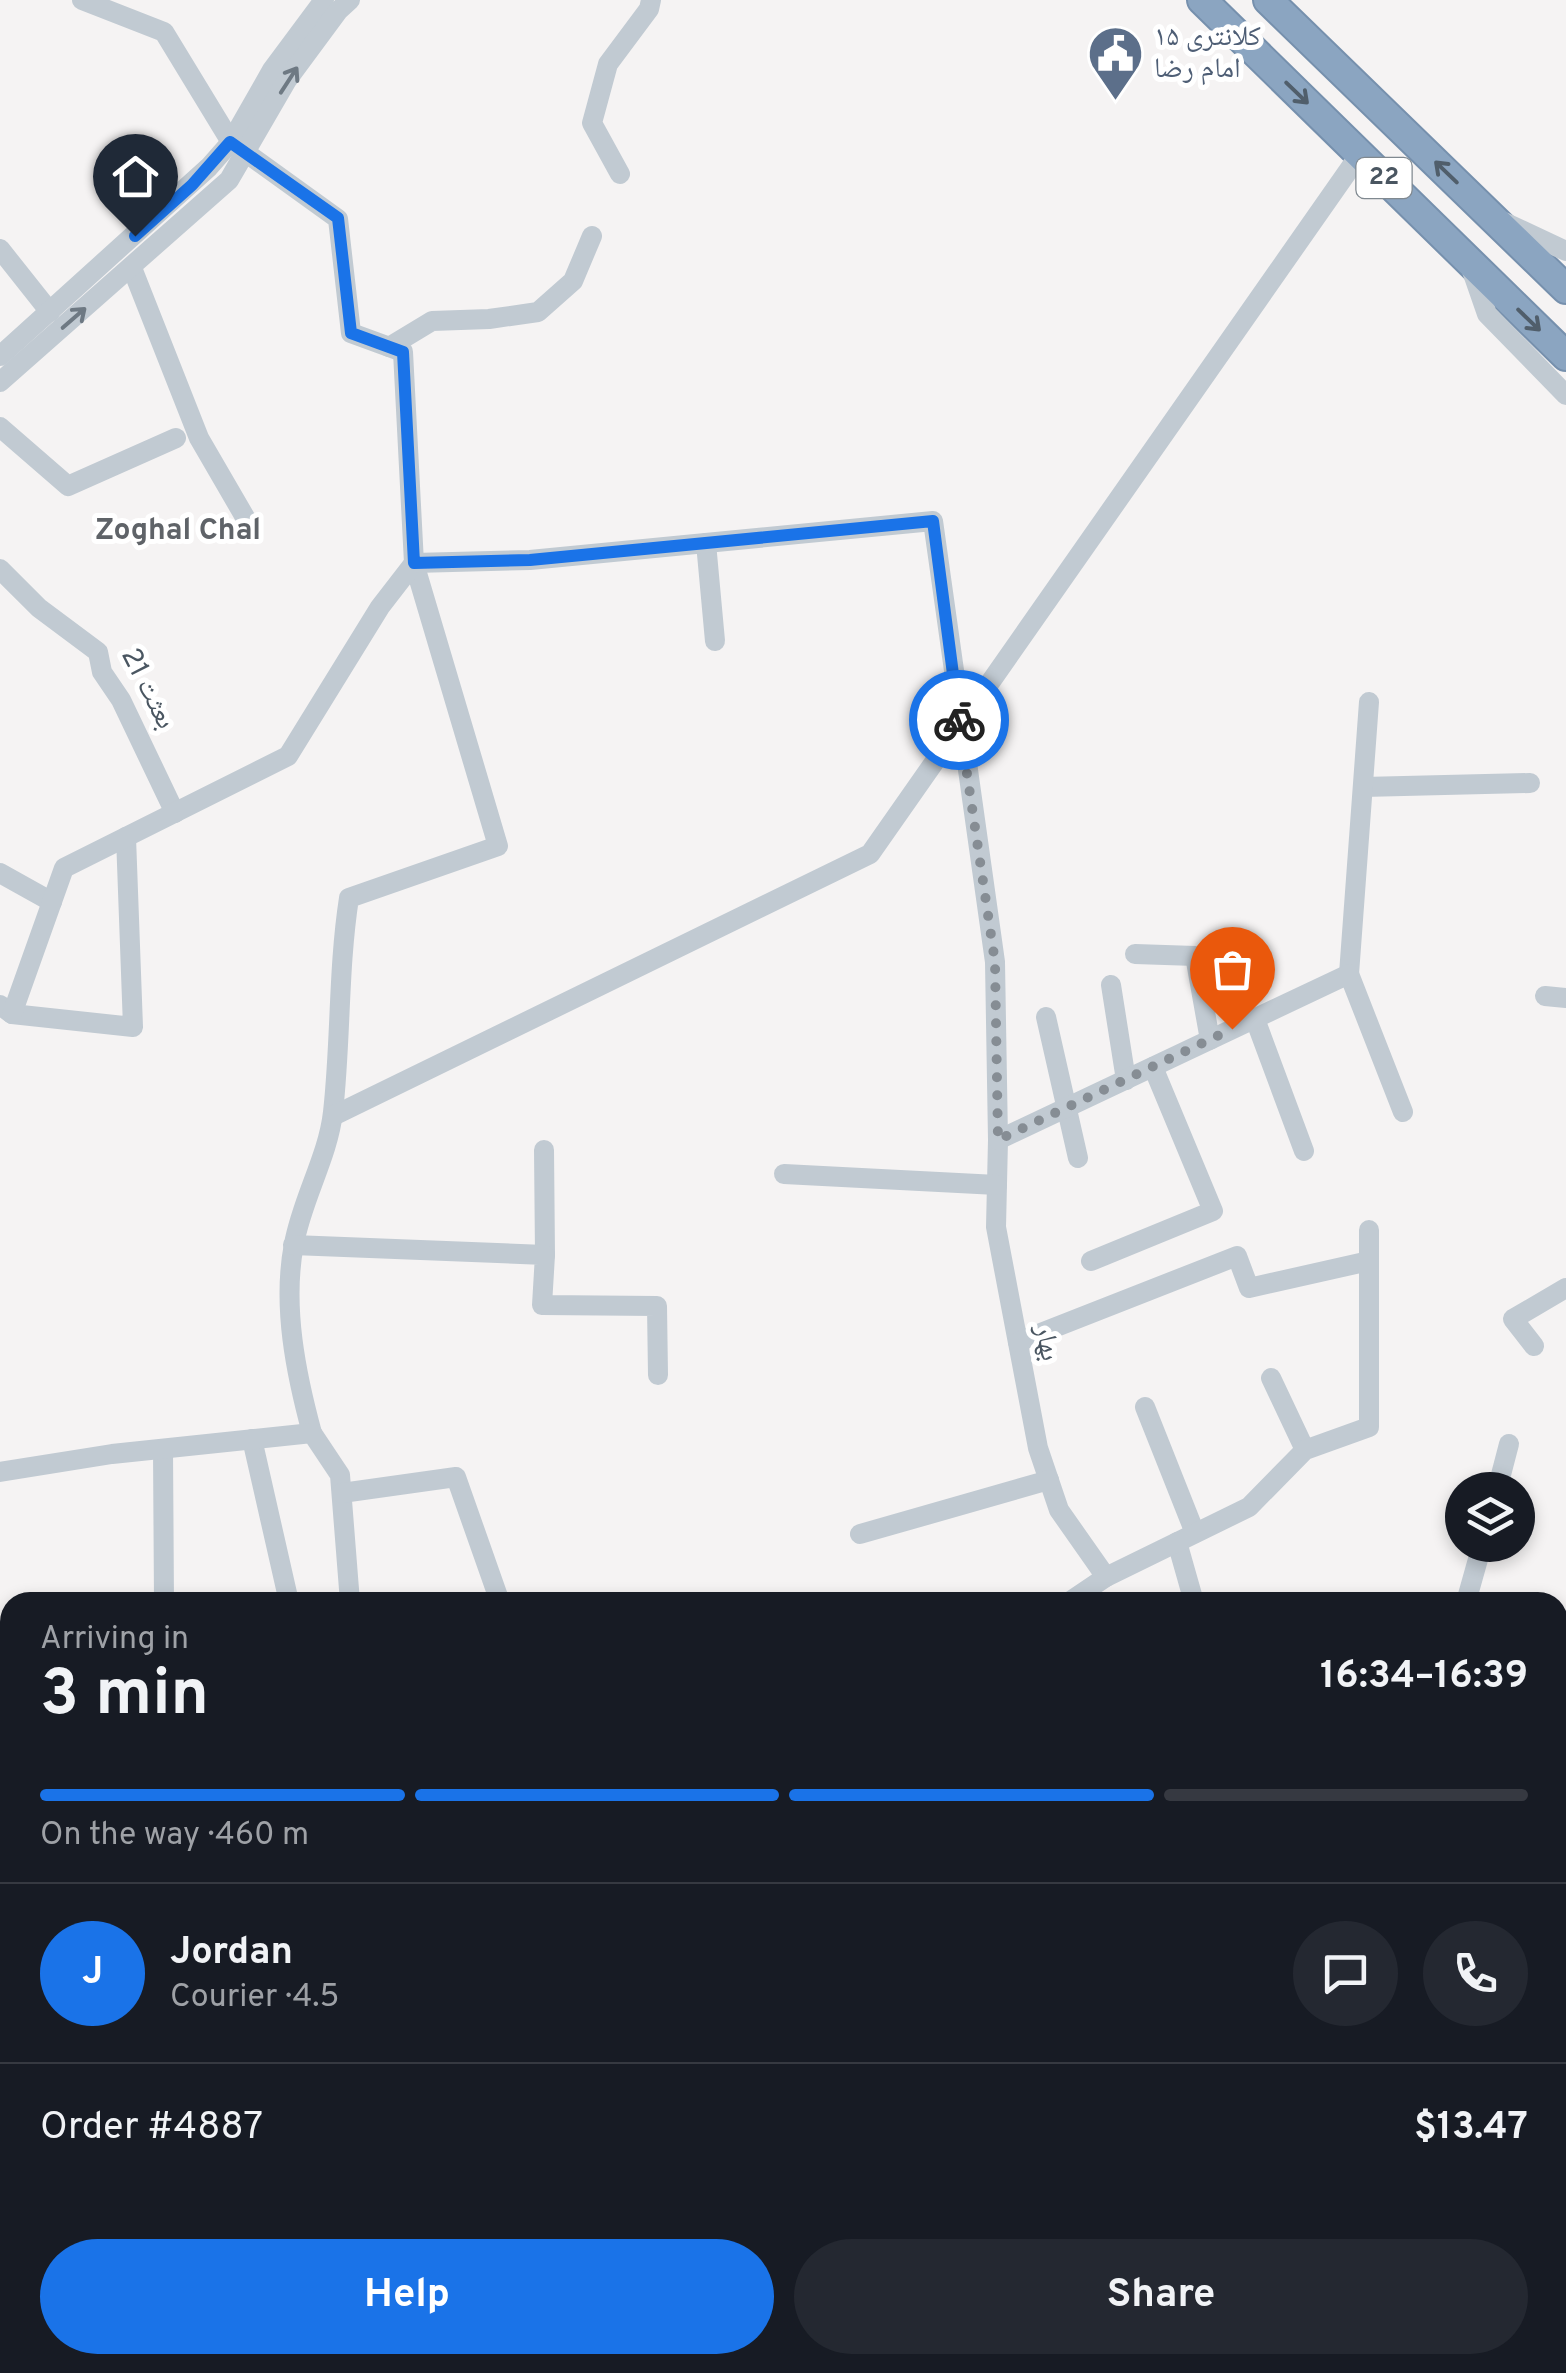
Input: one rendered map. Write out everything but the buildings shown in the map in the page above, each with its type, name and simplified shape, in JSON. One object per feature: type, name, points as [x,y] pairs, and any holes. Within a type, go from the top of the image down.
[{"type":"highway","name":"22","points":[[1202,0],[1566,356]]},
{"type":"highway","name":"22","points":[[1268,0],[1566,289]]},
{"type":"street","points":[[82,0],[164,32],[238,147],[338,218],[351,333],[403,352],[414,563],[498,846],[349,898],[343,936],[332,1116],[294,1245],[291,1299],[296,1372],[312,1433],[340,1475],[349,1592]]},
{"type":"street","points":[[0,382],[230,180],[238,147],[272,70],[324,0]]},
{"type":"street","points":[[0,356],[238,147],[350,0]]},
{"type":"street","points":[[620,174],[592,123],[608,64],[649,9],[651,0]]},
{"type":"street","points":[[332,1116],[870,854],[1360,154]]},
{"type":"street","points":[[1492,217],[1566,251]]},
{"type":"street","points":[[389,347],[432,321],[538,312],[573,281],[592,236]]},
{"type":"street","points":[[0,250],[50,312]]},
{"type":"street","points":[[1469,261],[1487,314],[1566,394]]},
{"type":"street","points":[[132,268],[199,438],[253,530]]},
{"type":"street","points":[[0,428],[68,486],[176,438]]},
{"type":"street","name":"بهار","points":[[706,543],[933,521],[995,962],[996,1226],[1038,1448],[1059,1510],[1106,1576]]},
{"type":"street","points":[[414,563],[530,560],[706,543],[715,641]]},
{"type":"street","points":[[126,837],[133,1026],[6,1009],[64,868],[126,837],[175,813],[288,756],[380,607],[414,563]]},
{"type":"street","name":"بعثت 21","points":[[0,570],[39,608],[98,652],[102,672],[121,700],[175,813]]},
{"type":"street","points":[[1369,702],[1349,974],[1403,1112]]},
{"type":"street","points":[[1363,788],[1530,784]]},
{"type":"street","points":[[0,873],[52,902]]},
{"type":"street","points":[[1135,954],[1195,956],[1210,1040]]},
{"type":"street","points":[[998,1140],[1349,974]]},
{"type":"street","points":[[1111,985],[1126,1080]]},
{"type":"street","points":[[1046,1017],[1078,1158]]},
{"type":"street","points":[[1255,1018],[1304,1150]]},
{"type":"street","points":[[1091,1261],[1213,1211],[1153,1067]]},
{"type":"street","points":[[544,1150],[542,1305],[657,1306],[658,1375]]},
{"type":"street","points":[[784,1174],[997,1186]]},
{"type":"street","points":[[1086,1592],[1106,1576],[1249,1506],[1305,1450],[1369,1427],[1369,1230]]},
{"type":"street","points":[[294,1245],[545,1255]]},
{"type":"street","points":[[1018,1342],[1237,1256],[1249,1288],[1369,1261]]},
{"type":"street","points":[[1534,1346],[1513,1319],[1566,1288]]},
{"type":"street","points":[[1271,1378],[1305,1450]]},
{"type":"street","points":[[1145,1407],[1186,1538],[1193,1592]]},
{"type":"street","points":[[0,1472],[112,1454],[312,1433]]},
{"type":"street","points":[[252,1439],[287,1592]]},
{"type":"street","points":[[1501,1472],[1509,1444]]},
{"type":"street","points":[[162,1450],[164,1592]]},
{"type":"street","points":[[342,1493],[456,1477],[496,1592]]},
{"type":"street","points":[[860,1534],[1049,1480]]},
{"type":"street","points":[[1469,1592],[1477,1562]]},
{"type":"way so far","points":[[959,720],[995,962],[998,1140],[1232,1029]]},
{"type":"place","name":"کلانتری ۱۵ امام رضا","points":[[1115,103]]},
{"type":"district","name":"Zoghal Chal","points":[[178,531]]},
{"type":"route","points":[[135,236],[192,185],[230,142],[338,218],[351,333],[403,352],[414,563],[530,560],[933,521],[959,720]]}]
